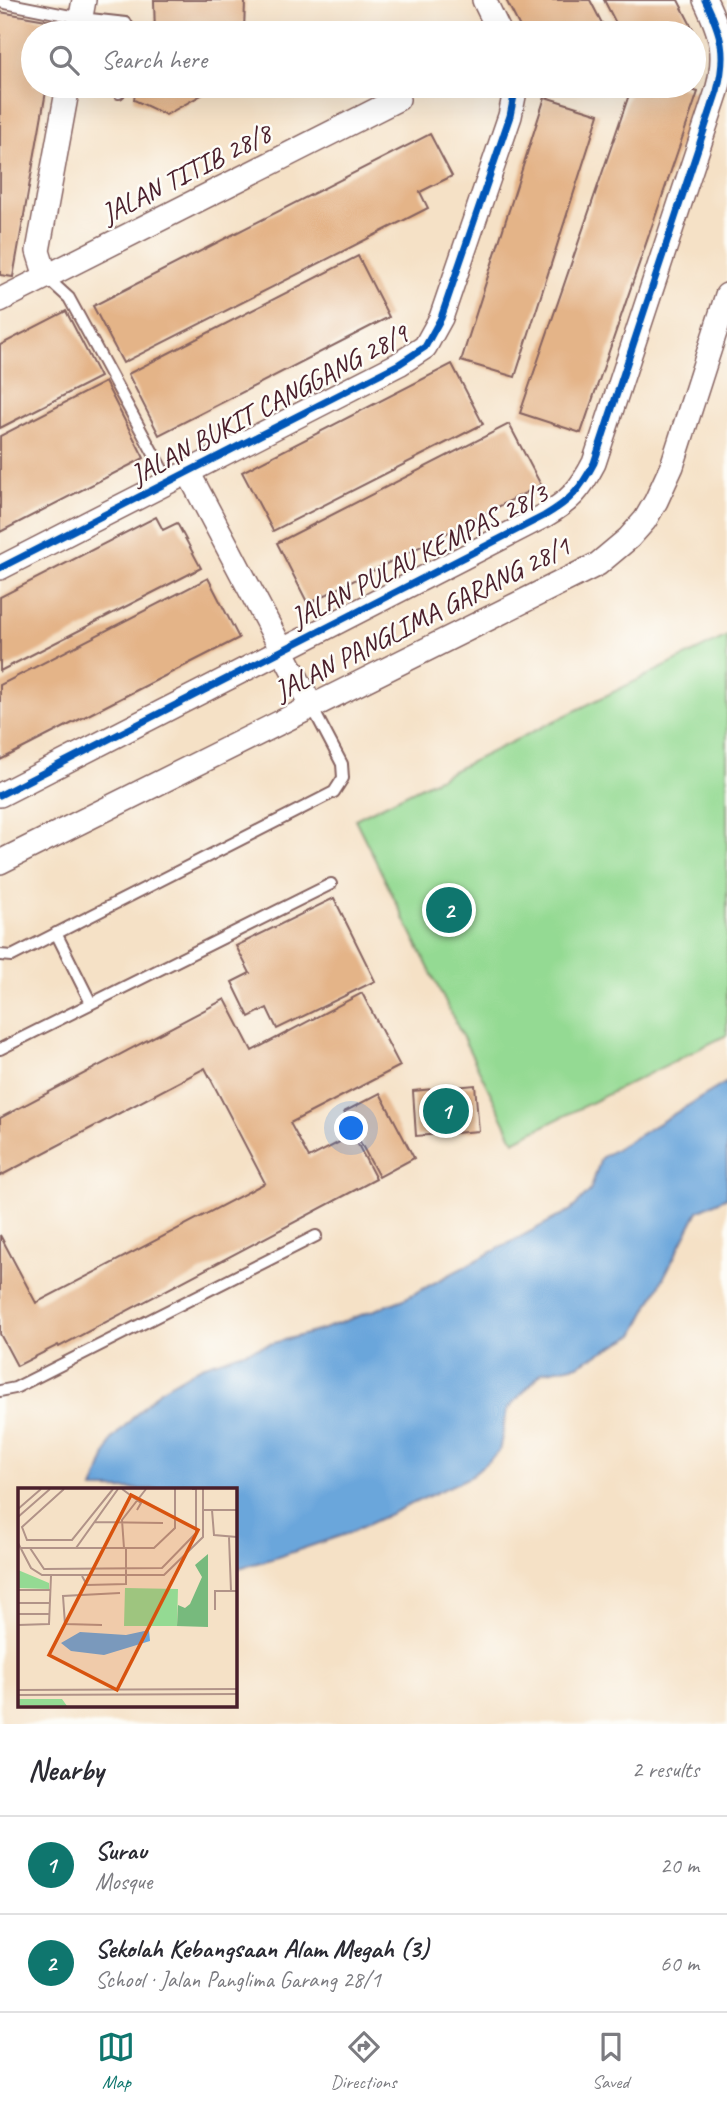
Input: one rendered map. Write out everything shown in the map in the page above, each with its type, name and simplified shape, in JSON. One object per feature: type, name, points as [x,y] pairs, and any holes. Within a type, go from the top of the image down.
[{"type":"street","points":[[484,0],[494,21]]},
{"type":"street","name":"JALAN PULAU KEMPAS 28/3","points":[[0,795],[544,516],[566,503],[583,485],[594,463],[718,91],[724,67],[722,42],[705,0]]},
{"type":"street","points":[[46,277],[37,251],[66,98]]},
{"type":"street","name":"JALAN BUKIT CANGGANG 28/9","points":[[0,568],[399,364],[425,347],[441,318],[457,274],[514,98]]},
{"type":"street","name":"JALAN TITIB 28/8","points":[[0,300],[398,99]]},
{"type":"street","name":"JALAN PANGLIMA GARANG 28/1","points":[[0,862],[598,564],[629,538],[645,520],[672,466],[727,295]]},
{"type":"street","points":[[179,477],[282,649],[312,707]]},
{"type":"lane","points":[[0,2],[111,21]]},
{"type":"lane","points":[[46,277],[69,298],[179,477]]},
{"type":"lane","points":[[0,955],[12,956],[334,792],[343,778],[342,764],[312,707]]},
{"type":"lane","points":[[0,1049],[331,884]]},
{"type":"lane","points":[[56,933],[91,1003]]},
{"type":"lane","points":[[0,1391],[15,1388],[316,1236]]},
{"type":"green space","points":[[727,636],[727,1035],[514,1141],[355,819]]},
{"type":"water","points":[[727,1082],[727,1197],[698,1211],[634,1335],[578,1365],[542,1372],[507,1410],[499,1452],[468,1478],[349,1533],[236,1569],[236,1488],[93,1488],[112,1439],[160,1390],[202,1366],[321,1330],[404,1299],[571,1210],[590,1191],[601,1158]]},
{"type":"building","points":[[154,0],[245,0],[244,21],[155,21]]},
{"type":"building","points":[[506,0],[590,0],[601,21],[517,21]]},
{"type":"building","points":[[604,0],[678,0],[689,21],[615,21]]},
{"type":"building","points":[[0,12],[52,21],[21,21],[21,98],[45,98],[13,277],[0,275]]},
{"type":"building","points":[[134,98],[196,98],[166,115]]},
{"type":"building","points":[[545,98],[599,114],[515,377],[461,361]]},
{"type":"building","points":[[628,98],[696,98],[581,433],[520,413]]},
{"type":"building","points":[[430,134],[452,176],[420,192],[428,208],[123,363],[93,306]]},
{"type":"building","points":[[358,256],[389,317],[159,435],[128,374]]},
{"type":"building","points":[[66,311],[100,377],[0,428],[0,345]]},
{"type":"building","points":[[452,364],[483,424],[273,531],[242,472]]},
{"type":"building","points":[[105,382],[144,458],[0,532],[0,436]]},
{"type":"building","points":[[509,424],[541,485],[308,604],[277,543]]},
{"type":"building","points":[[156,517],[163,530],[177,523],[201,568],[0,671],[0,597]]},
{"type":"building","points":[[208,578],[239,638],[0,760],[0,685]]},
{"type":"building","points":[[334,898],[375,981],[277,1029],[267,1008],[249,1017],[232,982],[250,973],[236,946]]},
{"type":"building","points":[[362,993],[400,1066],[290,1123],[309,1158],[353,1135],[376,1179],[59,1347],[58,1345],[17,1366],[0,1334],[0,1235],[36,1303],[265,1183],[205,1068],[0,1176],[0,1118],[225,999],[252,1051]]},
{"type":"building","points":[[475,1085],[479,1131],[416,1136],[413,1091]]},
{"type":"building","points":[[380,1093],[414,1158],[379,1177],[344,1112]]},
{"type":"cycle path","points":[[0,795],[544,516],[574,494],[594,463],[717,91],[722,66],[721,45],[705,0]]},
{"type":"cycle path","points":[[0,568],[399,364],[425,347],[441,318],[510,116],[514,98]]},
{"type":"place","name":"Sekolah Kebangsaan Alam Megah (3)","points":[[449,910]]},
{"type":"place","name":"Surau","points":[[446,1111]]}]
